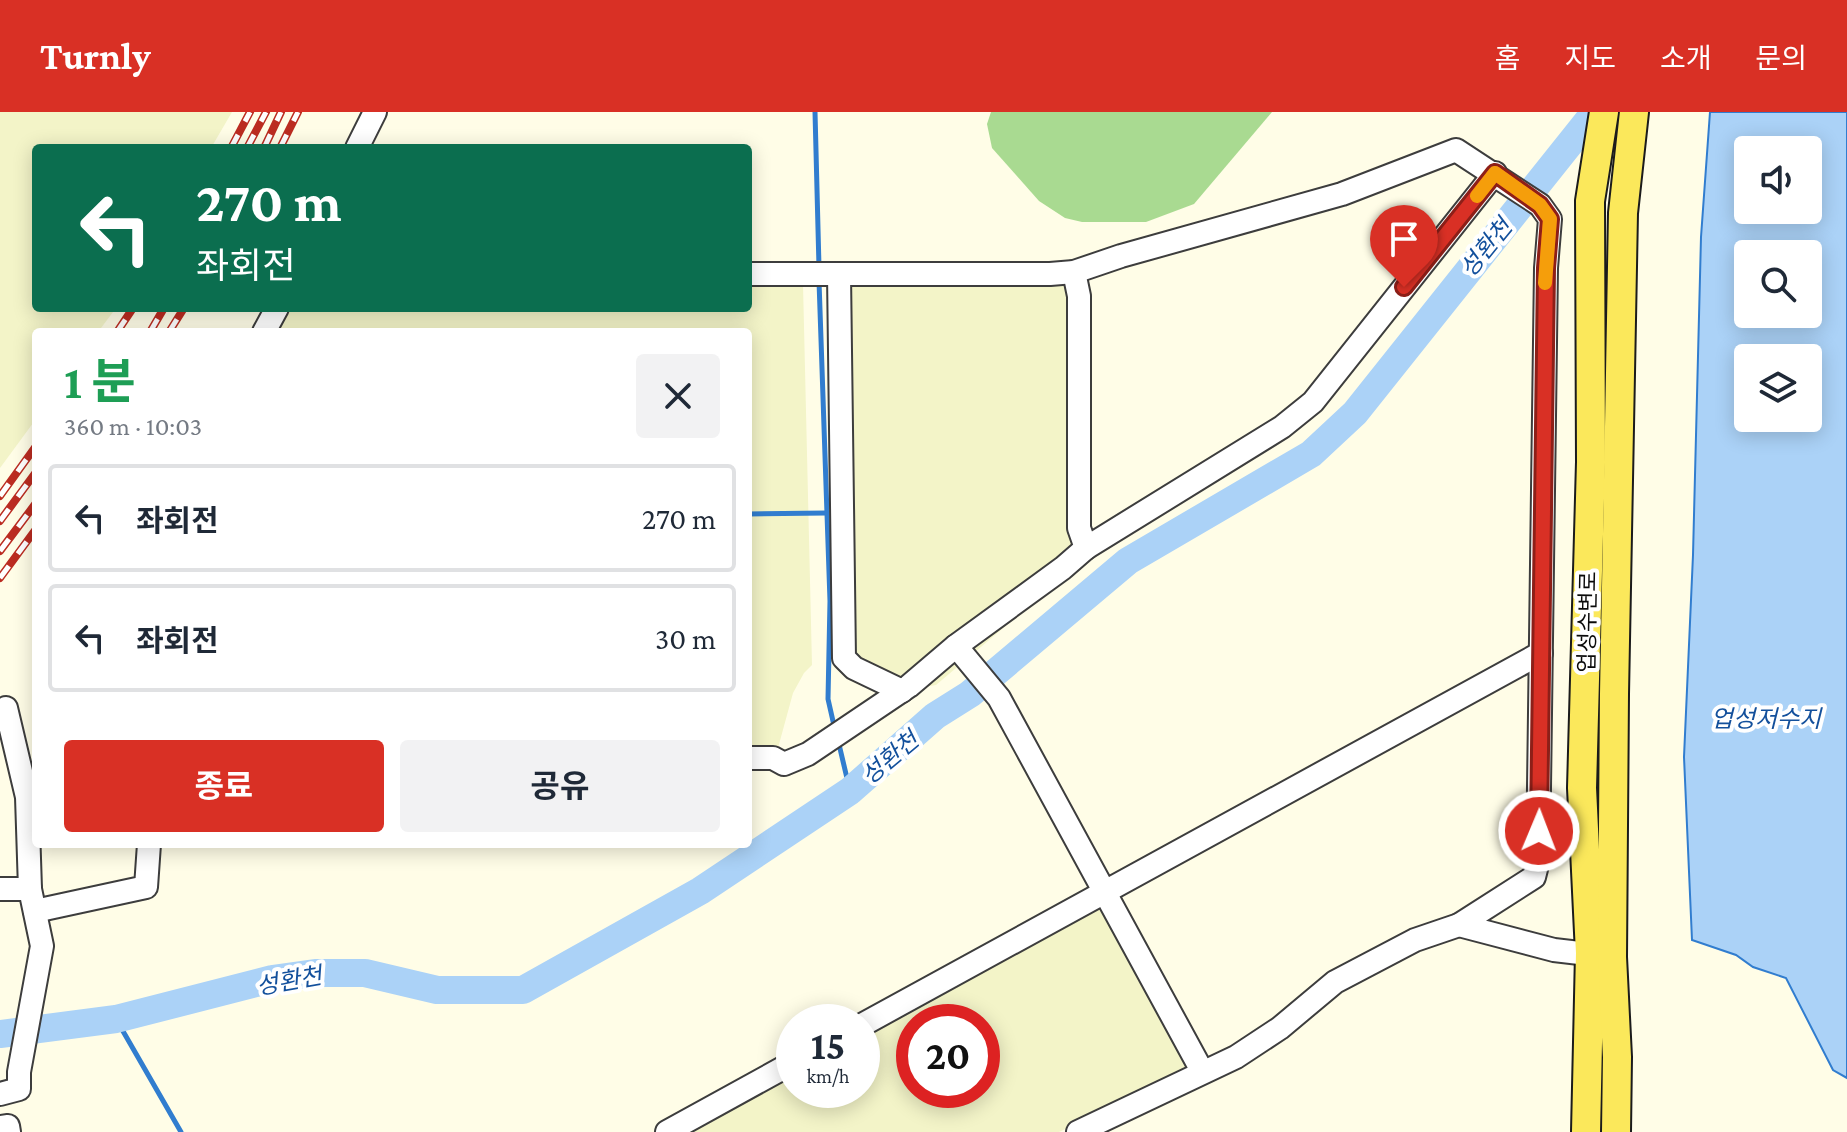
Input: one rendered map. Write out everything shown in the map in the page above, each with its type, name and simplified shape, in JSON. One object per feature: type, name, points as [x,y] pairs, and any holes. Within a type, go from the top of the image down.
[{"type":"main road","name":"업성수변로","points":[[1604,112],[1590,201],[1591,462],[1582,788],[1601,955],[1617,1057],[1616,1132]]},
{"type":"main road","name":"업성수변로","points":[[1586,1132],[1601,955],[1614,678],[1623,213],[1633,114]]},
{"type":"street","points":[[359,144],[375,112]]},
{"type":"street","points":[[752,274],[1074,272],[1342,194],[1456,150],[1540,205],[1550,219],[1546,268],[1538,861],[1534,877],[1459,925],[1415,940],[1335,982],[1264,1040],[1236,1057],[1078,1132]]},
{"type":"street","points":[[752,758],[773,758],[784,764],[808,754],[902,691],[1086,548],[1282,427],[1313,402],[1504,179]]},
{"type":"street","points":[[1074,272],[1079,296],[1079,528],[1086,548]]},
{"type":"street","points":[[826,274],[844,658],[854,668],[902,691]]},
{"type":"street","points":[[956,646],[999,698],[1202,1071]]},
{"type":"street","points":[[880,1015],[1541,653]]},
{"type":"street","points":[[0,1094],[19,1089],[19,1072],[42,946],[33,900],[27,797],[6,708]]},
{"type":"street","points":[[0,889],[33,900],[146,887],[149,848]]},
{"type":"street","points":[[1459,925],[1554,950],[1601,955]]},
{"type":"street","points":[[667,1132],[776,1072]]},
{"type":"street","points":[[0,1127],[8,1126],[9,1132]]},
{"type":"green space","points":[[0,112],[232,112],[213,144],[32,144],[32,312],[113,312],[101,328],[32,328],[32,424],[0,468]]},
{"type":"green space","points":[[991,112],[1272,112],[1194,204],[1146,222],[1082,222],[1065,218],[1039,201],[992,148],[987,124]]},
{"type":"green space","points":[[1069,277],[1073,288],[1073,569],[936,685],[924,687],[875,666],[859,665],[853,646],[847,282]]},
{"type":"green space","points":[[752,284],[803,284],[812,665],[793,693],[778,748],[752,748],[752,328],[274,328],[283,312],[752,312]]},
{"type":"green space","points":[[1100,901],[1190,1056],[1188,1070],[1059,1132],[678,1132],[776,1078],[776,1108],[880,1108],[880,1021],[896,1012],[896,1108],[1000,1108],[1000,1004],[911,1004]]},
{"type":"water","name":"업성저수지","points":[[1710,112],[1847,112],[1847,1078],[1833,1070],[1786,978],[1753,967],[1736,955],[1692,940],[1684,757],[1701,237]]},
{"type":"waterway","points":[[815,112],[819,267]]},
{"type":"waterway","name":"성환천","points":[[0,1034],[116,1019],[272,979],[315,973],[365,973],[437,990],[523,990],[700,891],[850,791],[935,716],[970,694],[1128,561],[1311,454],[1355,413],[1595,112]]},
{"type":"waterway","points":[[819,281],[830,601],[828,699],[835,730]]},
{"type":"waterway","points":[[752,514],[826,513]]},
{"type":"waterway","points":[[838,740],[850,791]]},
{"type":"waterway","points":[[116,1019],[181,1132]]},
{"type":"railway","points":[[233,144],[250,112]]},
{"type":"railway","points":[[249,144],[266,112]]},
{"type":"railway","points":[[266,144],[281,112]]},
{"type":"railway","points":[[282,144],[298,112]]},
{"type":"railway","points":[[120,328],[130,312]]},
{"type":"railway","points":[[152,328],[162,312]]},
{"type":"railway","points":[[172,328],[182,312]]},
{"type":"railway","points":[[0,496],[32,452]]},
{"type":"railway","points":[[0,521],[32,477]]},
{"type":"railway","points":[[0,551],[32,508]]},
{"type":"railway","points":[[0,578],[32,534]]},
{"type":"slow traffic","points":[[1477,196],[1495,173],[1540,205],[1550,219],[1545,283]]},
{"type":"route","points":[[1404,287],[1495,173],[1540,205],[1550,219],[1546,268],[1539,831]]}]
